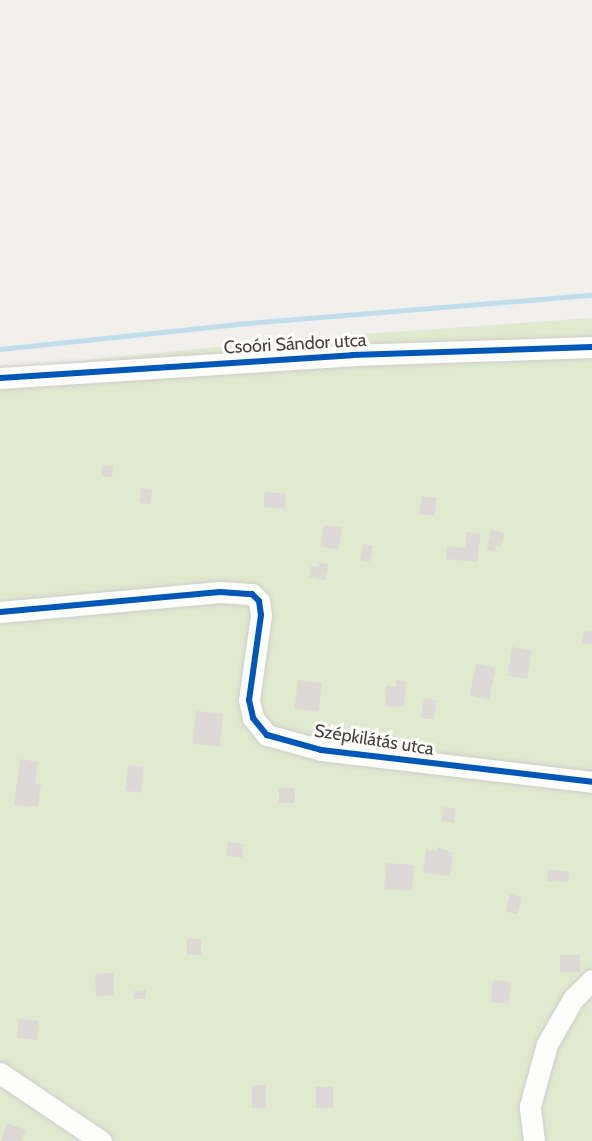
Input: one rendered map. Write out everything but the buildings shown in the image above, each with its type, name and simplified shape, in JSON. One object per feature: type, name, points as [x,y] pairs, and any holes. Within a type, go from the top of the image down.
[{"type":"street","name":"Csoóri Sándor utca","points":[[0,378],[352,355],[592,347]]},
{"type":"street","name":"Szépkilátás utca","points":[[0,612],[220,592],[252,594],[259,601],[261,615],[249,700],[252,718],[267,735],[321,750],[592,782]]},
{"type":"street","points":[[534,1141],[530,1106],[547,1044],[573,999],[592,980]]},
{"type":"street","points":[[0,1073],[101,1141]]},
{"type":"green space","points":[[592,318],[592,1141],[0,1141],[0,369],[305,338]]},
{"type":"waterway","points":[[0,349],[236,324],[592,295]]},
{"type":"cycle path","points":[[0,378],[352,355],[592,347]]},
{"type":"cycle path","points":[[0,612],[220,592],[252,594],[259,601],[261,615],[249,700],[253,718],[267,735],[321,750],[592,782]]}]
